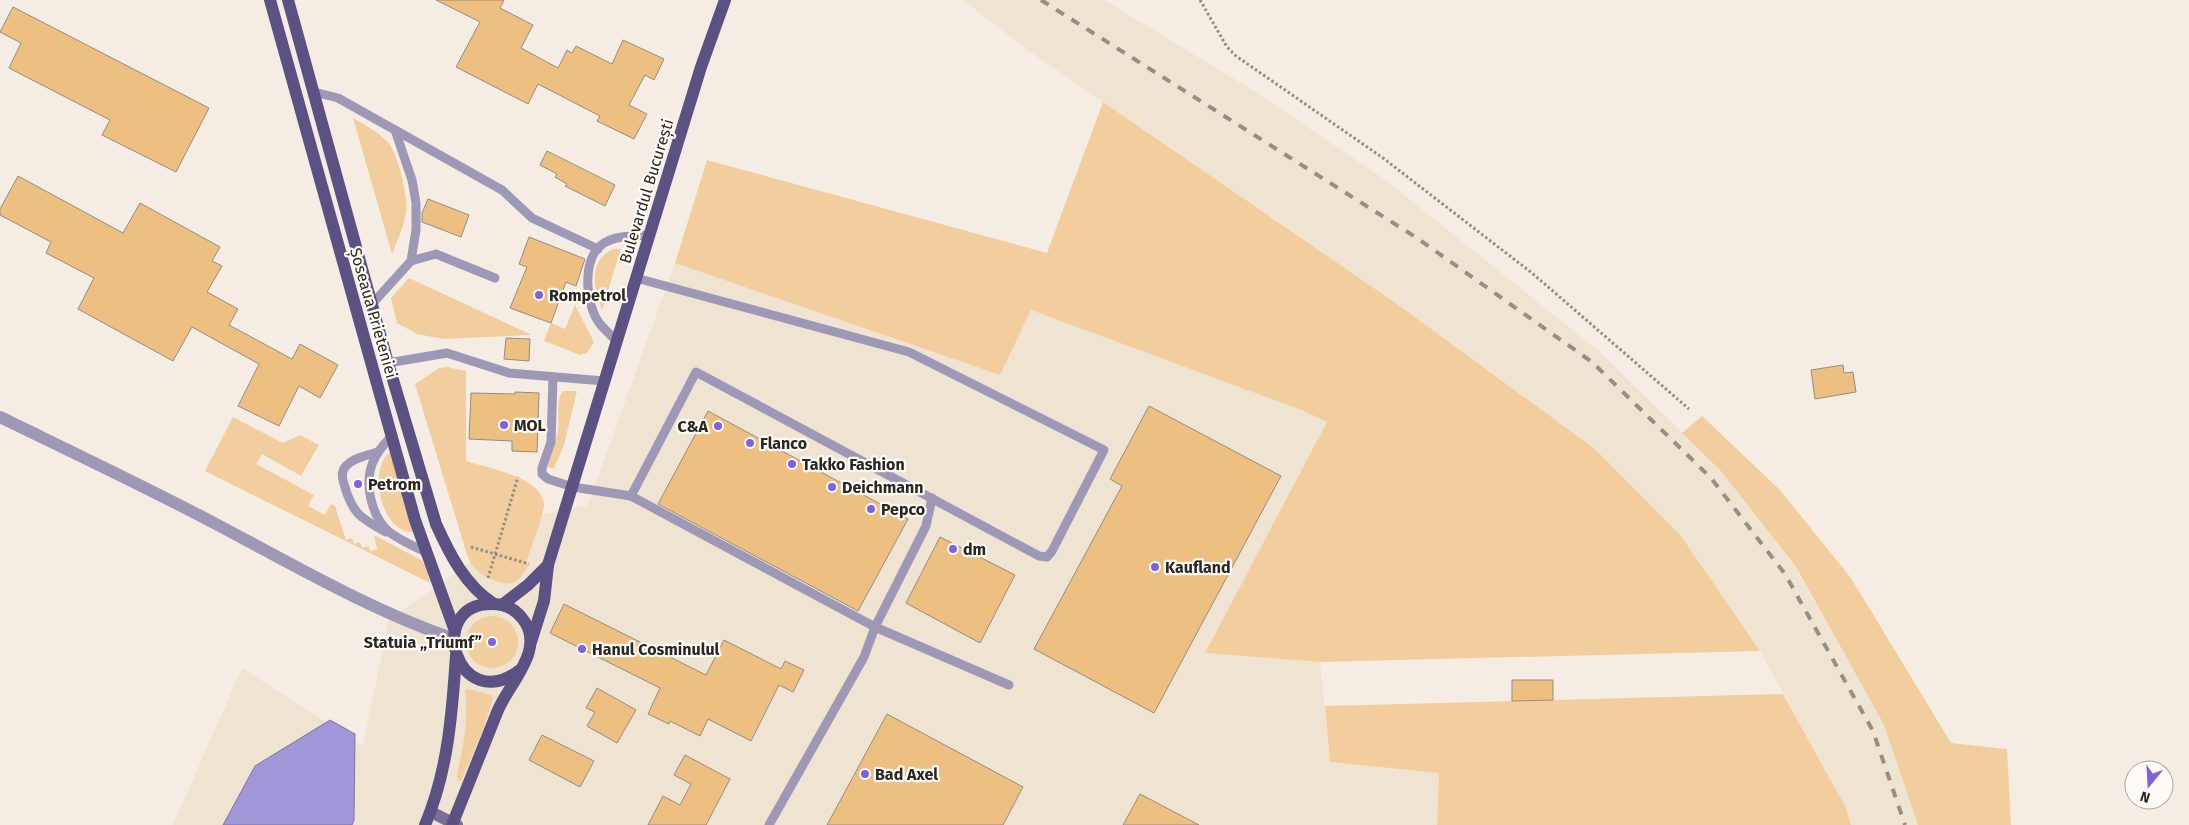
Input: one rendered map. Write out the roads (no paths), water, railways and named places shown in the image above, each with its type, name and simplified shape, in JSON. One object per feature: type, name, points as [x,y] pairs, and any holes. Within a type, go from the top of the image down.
[{"type":"main road","name":"Șoseaua Prieteniei","points":[[270,0],[391,437],[426,552],[454,635]]},
{"type":"main road","name":"Șoseaua Prieteniei","points":[[288,0],[388,363],[436,524],[447,549],[467,581],[479,594],[498,604]]},
{"type":"main road","name":"Bulevardul București","points":[[548,565],[701,67],[726,0]]},
{"type":"main road","points":[[498,604],[528,586],[548,565]]},
{"type":"main road","points":[[431,812],[454,824],[498,710],[528,657],[544,601],[548,565]]},
{"type":"main road","points":[[425,825],[431,812],[444,769],[450,735],[456,656],[454,635],[458,623],[477,606],[498,604],[510,608],[523,619],[528,626],[531,642]]},
{"type":"main road","points":[[456,656],[467,672],[484,680],[503,680],[520,670]]},
{"type":"street","points":[[0,417],[193,512],[314,576],[417,626],[454,635]]},
{"type":"lane","points":[[314,92],[338,98],[502,190],[532,218],[598,249]]},
{"type":"lane","points":[[395,130],[412,180],[416,203],[416,230],[411,261]]},
{"type":"lane","points":[[616,340],[599,323],[588,296],[588,272],[598,249],[604,243],[618,237],[650,235]]},
{"type":"lane","points":[[372,304],[411,261],[436,254],[495,278]]},
{"type":"lane","points":[[631,496],[696,372],[1039,556],[1047,557],[1052,551],[1104,450],[909,352],[636,278]]},
{"type":"lane","points":[[388,363],[447,353],[509,373],[604,381]]},
{"type":"lane","points":[[553,377],[551,442],[542,468],[542,474],[573,487],[631,496],[875,627],[1009,685]]},
{"type":"lane","points":[[391,437],[378,452],[370,468],[370,494],[376,514],[382,524],[397,537]]},
{"type":"lane","points":[[378,452],[347,464],[344,467],[342,477],[349,501],[358,515],[426,552]]},
{"type":"lane","points":[[769,825],[864,657],[875,627],[926,526],[932,498]]},
{"type":"railway","points":[[1041,0],[1417,238],[1592,362],[1711,478],[1785,574],[1873,731],[1905,825]]},
{"type":"place","name":"Rompetrol","points":[[539,295]]},
{"type":"place","name":"MOL","points":[[504,425]]},
{"type":"place","name":"C&A","points":[[718,426]]},
{"type":"place","name":"Flanco","points":[[750,443]]},
{"type":"place","name":"Takko Fashion","points":[[792,464]]},
{"type":"place","name":"Petrom","points":[[358,484]]},
{"type":"place","name":"Deichmann","points":[[832,487]]},
{"type":"place","name":"Pepco","points":[[871,509]]},
{"type":"place","name":"dm","points":[[953,549]]},
{"type":"place","name":"Kaufland","points":[[1155,567]]},
{"type":"place","name":"Statuia „Triumf”","points":[[492,642]]},
{"type":"place","name":"Hanul Cosminulul","points":[[582,649]]},
{"type":"place","name":"Bad Axel","points":[[865,774]]}]
